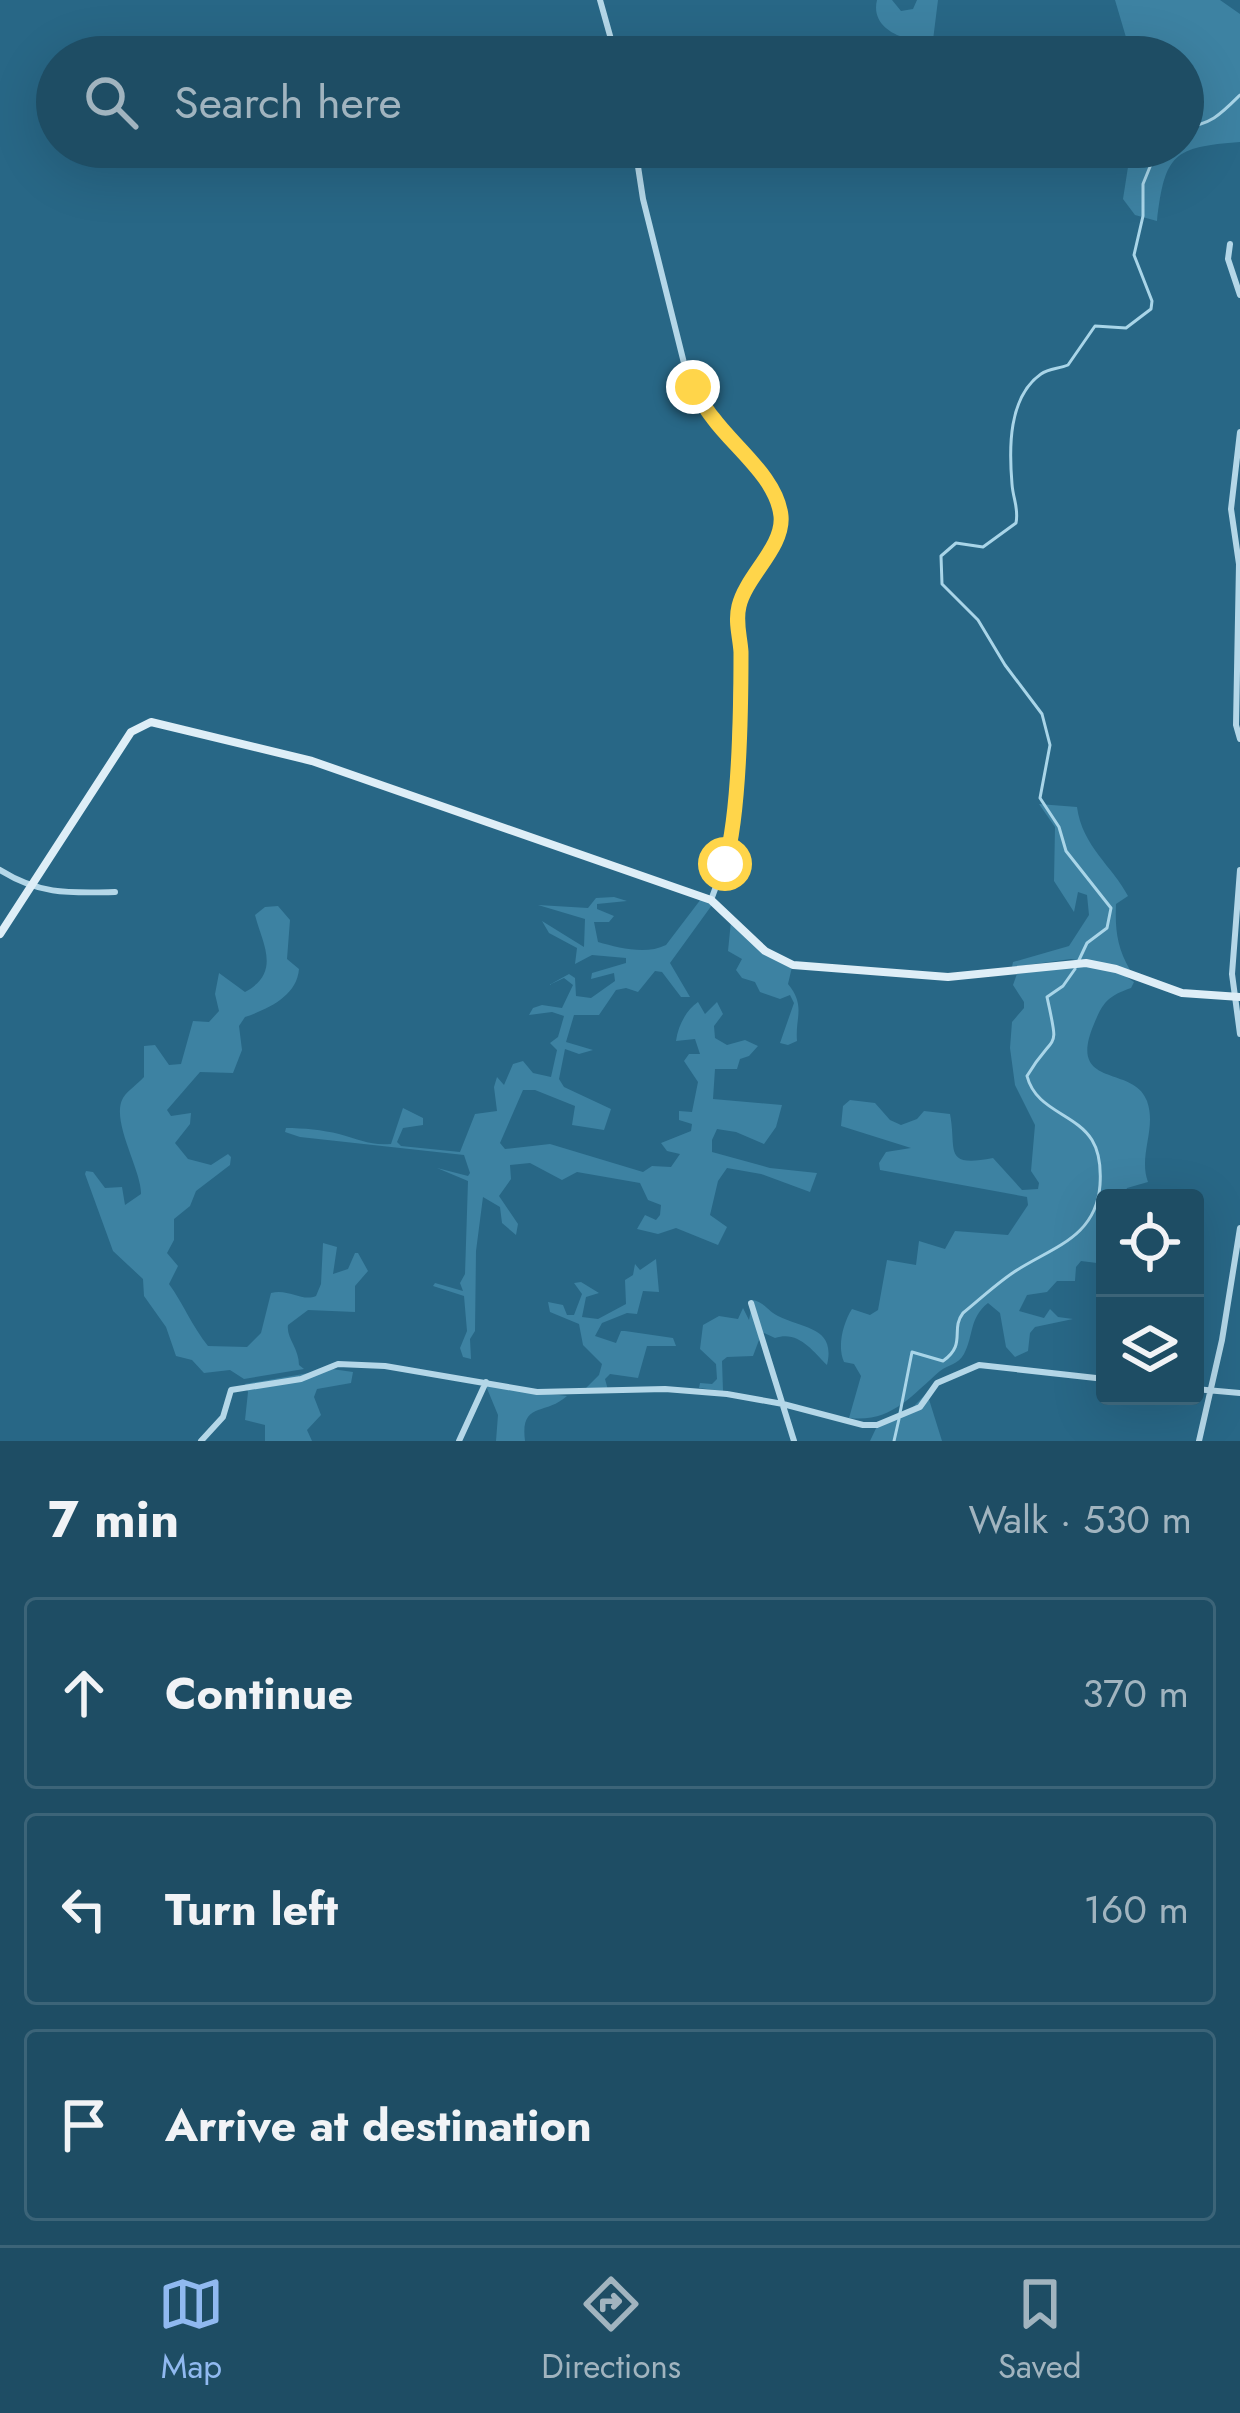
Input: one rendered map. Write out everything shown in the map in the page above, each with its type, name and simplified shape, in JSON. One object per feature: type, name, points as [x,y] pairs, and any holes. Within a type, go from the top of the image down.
[{"type":"street","points":[[599,0],[610,36]]},
{"type":"street","points":[[639,168],[663,286],[693,387],[767,485],[782,518],[739,605],[734,801],[728,854],[711,900]]},
{"type":"street","points":[[1230,244],[1228,259],[1240,295]]},
{"type":"street","points":[[1240,432],[1231,509],[1239,564],[1236,711],[1240,739]]},
{"type":"street","points":[[0,934],[131,732],[152,722],[312,761],[711,900],[765,950],[806,968],[947,977],[1086,963],[1182,993],[1238,997]]},
{"type":"street","points":[[0,870],[29,888],[116,892]]},
{"type":"street","points":[[1240,870],[1232,974],[1240,1034]]},
{"type":"street","points":[[1198,1441],[1212,1390],[1240,1228]]},
{"type":"street","points":[[752,1303],[794,1441]]},
{"type":"street","points":[[202,1441],[223,1417],[231,1390],[302,1379],[338,1364],[386,1366],[561,1393],[678,1390],[783,1404],[862,1425],[877,1425],[920,1407],[947,1376],[979,1365],[1096,1378]]},
{"type":"street","points":[[459,1441],[486,1382]]},
{"type":"street","points":[[1204,1390],[1240,1393]]},
{"type":"shaded area","points":[[877,0],[892,0],[901,11],[913,9],[917,0],[938,0],[934,36],[893,33],[877,14]]},
{"type":"shaded area","points":[[1115,0],[1220,0],[1240,14],[1240,142],[1204,146],[1204,36],[1126,36]]},
{"type":"shaded area","points":[[1128,168],[1169,168],[1157,221],[1135,215],[1123,199]]},
{"type":"shaded area","points":[[1039,804],[1077,807],[1091,845],[1122,885],[1128,896],[1116,904],[1116,922],[1130,970],[1071,959],[1012,967],[1013,962],[1069,946],[1089,915],[1087,895],[1078,892],[1074,912],[1054,881],[1055,827]]},
{"type":"shaded area","points":[[596,898],[627,901],[597,904],[597,909],[614,916],[609,922],[594,922],[598,942],[632,950],[666,945],[701,899],[712,905],[670,963],[690,997],[681,997],[662,972],[655,971],[638,992],[616,990],[599,1015],[574,1015],[566,1042],[593,1050],[579,1054],[565,1049],[559,1079],[564,1087],[611,1109],[604,1130],[572,1125],[575,1106],[523,1090],[500,1143],[505,1149],[550,1144],[643,1172],[652,1166],[671,1167],[680,1154],[667,1151],[661,1143],[691,1131],[692,1124],[679,1120],[679,1111],[692,1112],[698,1082],[684,1061],[689,1054],[700,1054],[695,1039],[676,1041],[679,1030],[698,1002],[705,1014],[717,1002],[723,1014],[714,1026],[715,1038],[727,1045],[745,1040],[758,1046],[740,1059],[737,1069],[715,1069],[713,1099],[782,1105],[776,1127],[764,1144],[717,1129],[712,1152],[770,1168],[817,1173],[810,1192],[761,1174],[727,1168],[718,1181],[710,1215],[727,1227],[718,1245],[676,1228],[658,1234],[637,1229],[645,1215],[656,1220],[661,1205],[648,1200],[640,1183],[577,1172],[562,1180],[530,1163],[510,1165],[511,1179],[499,1196],[518,1224],[516,1235],[502,1223],[500,1207],[483,1197],[476,1251],[475,1331],[470,1339],[471,1359],[463,1357],[464,1296],[433,1286],[463,1291],[468,1181],[437,1168],[468,1176],[464,1155],[300,1137],[285,1132],[286,1128],[391,1144],[403,1108],[423,1118],[423,1125],[403,1128],[397,1142],[401,1146],[460,1152],[475,1114],[497,1111],[497,1077],[504,1085],[513,1064],[523,1061],[533,1073],[551,1077],[557,1050],[550,1043],[558,1037],[564,1016],[552,1012],[529,1015],[542,1005],[562,1008],[573,985],[564,978],[549,985],[569,974],[575,978],[576,996],[591,998],[615,981],[614,973],[591,979],[592,973],[626,963],[626,958],[592,955],[575,964],[577,948],[549,933],[542,921],[584,947],[585,919],[538,905],[588,908]]},
{"type":"shaded area","points":[[278,906],[290,920],[287,959],[299,969],[293,987],[272,1005],[245,1017],[239,1026],[242,1050],[233,1073],[200,1072],[167,1110],[171,1116],[191,1113],[190,1124],[175,1143],[188,1159],[211,1165],[228,1154],[231,1157],[230,1165],[196,1191],[190,1206],[174,1219],[174,1240],[167,1253],[178,1266],[169,1284],[208,1346],[247,1347],[261,1333],[271,1293],[316,1296],[323,1243],[337,1247],[333,1274],[348,1269],[355,1253],[368,1271],[355,1286],[355,1312],[308,1310],[288,1325],[304,1369],[244,1379],[230,1370],[204,1373],[192,1360],[176,1356],[166,1327],[144,1296],[143,1279],[113,1251],[85,1174],[93,1172],[105,1188],[122,1187],[125,1205],[141,1194],[120,1107],[144,1077],[144,1046],[155,1045],[169,1065],[181,1064],[193,1021],[209,1022],[219,1011],[215,994],[219,973],[245,992],[263,975],[265,946],[255,915],[265,907]]},
{"type":"shaded area","points":[[731,921],[792,967],[788,984],[798,1005],[797,1041],[780,1043],[794,1003],[790,995],[780,999],[760,992],[755,982],[736,970],[742,959],[728,951]]},
{"type":"shaded area","points":[[1064,963],[1116,970],[1134,982],[1100,1010],[1088,1045],[1095,1068],[1129,1083],[1147,1101],[1148,1182],[1127,1189],[1096,1189],[1096,1263],[1081,1261],[1075,1281],[1057,1281],[1047,1292],[1027,1295],[1019,1311],[1044,1318],[1050,1309],[1058,1317],[1073,1319],[1035,1327],[1028,1351],[1015,1357],[1006,1347],[1000,1313],[988,1303],[959,1360],[889,1412],[849,1418],[861,1376],[854,1364],[844,1362],[844,1328],[852,1309],[870,1315],[878,1310],[887,1260],[916,1265],[919,1241],[945,1249],[955,1231],[1008,1235],[1028,1205],[1027,1197],[880,1170],[886,1152],[911,1148],[841,1126],[843,1106],[850,1100],[875,1103],[901,1125],[924,1111],[950,1114],[959,1158],[993,1158],[1022,1190],[1038,1189],[1031,1171],[1035,1125],[1015,1085],[1010,1048],[1012,1022],[1024,1008],[1013,985],[1018,971]]},
{"type":"shaded area","points":[[656,1259],[659,1292],[643,1291],[637,1314],[602,1323],[595,1336],[616,1343],[625,1331],[673,1338],[676,1346],[647,1346],[638,1378],[610,1374],[605,1379],[608,1390],[586,1388],[599,1375],[602,1364],[583,1345],[579,1324],[550,1312],[548,1302],[563,1305],[567,1315],[574,1315],[582,1294],[574,1283],[581,1282],[599,1293],[586,1297],[582,1317],[598,1319],[626,1304],[625,1280],[633,1275],[635,1264],[640,1270]]},
{"type":"shaded area","points":[[753,1300],[822,1336],[829,1353],[827,1365],[798,1339],[762,1332],[753,1356],[722,1361],[723,1391],[699,1388],[700,1383],[712,1384],[717,1379],[716,1364],[700,1349],[703,1325],[719,1316],[738,1319],[743,1308],[749,1320]]},
{"type":"shaded area","points":[[332,1369],[353,1372],[351,1383],[317,1389],[314,1397],[321,1415],[307,1430],[312,1441],[265,1441],[265,1425],[245,1420],[245,1384]]},
{"type":"shaded area","points":[[486,1386],[567,1396],[530,1414],[525,1441],[496,1441],[498,1415]]},
{"type":"shaded area","points":[[927,1393],[942,1441],[870,1441],[879,1422],[910,1410]]},
{"type":"waterway","points":[[1204,122],[1240,95]]},
{"type":"waterway","points":[[1079,960],[1087,943],[1107,928],[1111,908],[1066,851],[1059,827],[1040,798],[1050,745],[1042,714],[978,620],[942,584],[941,556],[956,543],[983,547],[1016,523],[1011,440],[1017,410],[1030,384],[1044,372],[1068,365],[1095,326],[1126,328],[1151,309],[1134,255],[1149,168]]},
{"type":"waterway","points":[[900,1413],[912,1352],[943,1361],[954,1349],[963,1313],[1014,1272],[1070,1239],[1097,1203],[1100,1168],[1092,1140],[1047,1105],[1027,1076],[1054,1036],[1047,997],[1075,969]]},
{"type":"waterway","points":[[894,1441],[899,1419]]},
{"type":"route","points":[[693,387],[712,418],[757,470],[777,500],[782,518],[776,538],[745,590],[736,620],[741,654],[734,801],[725,864]]}]
